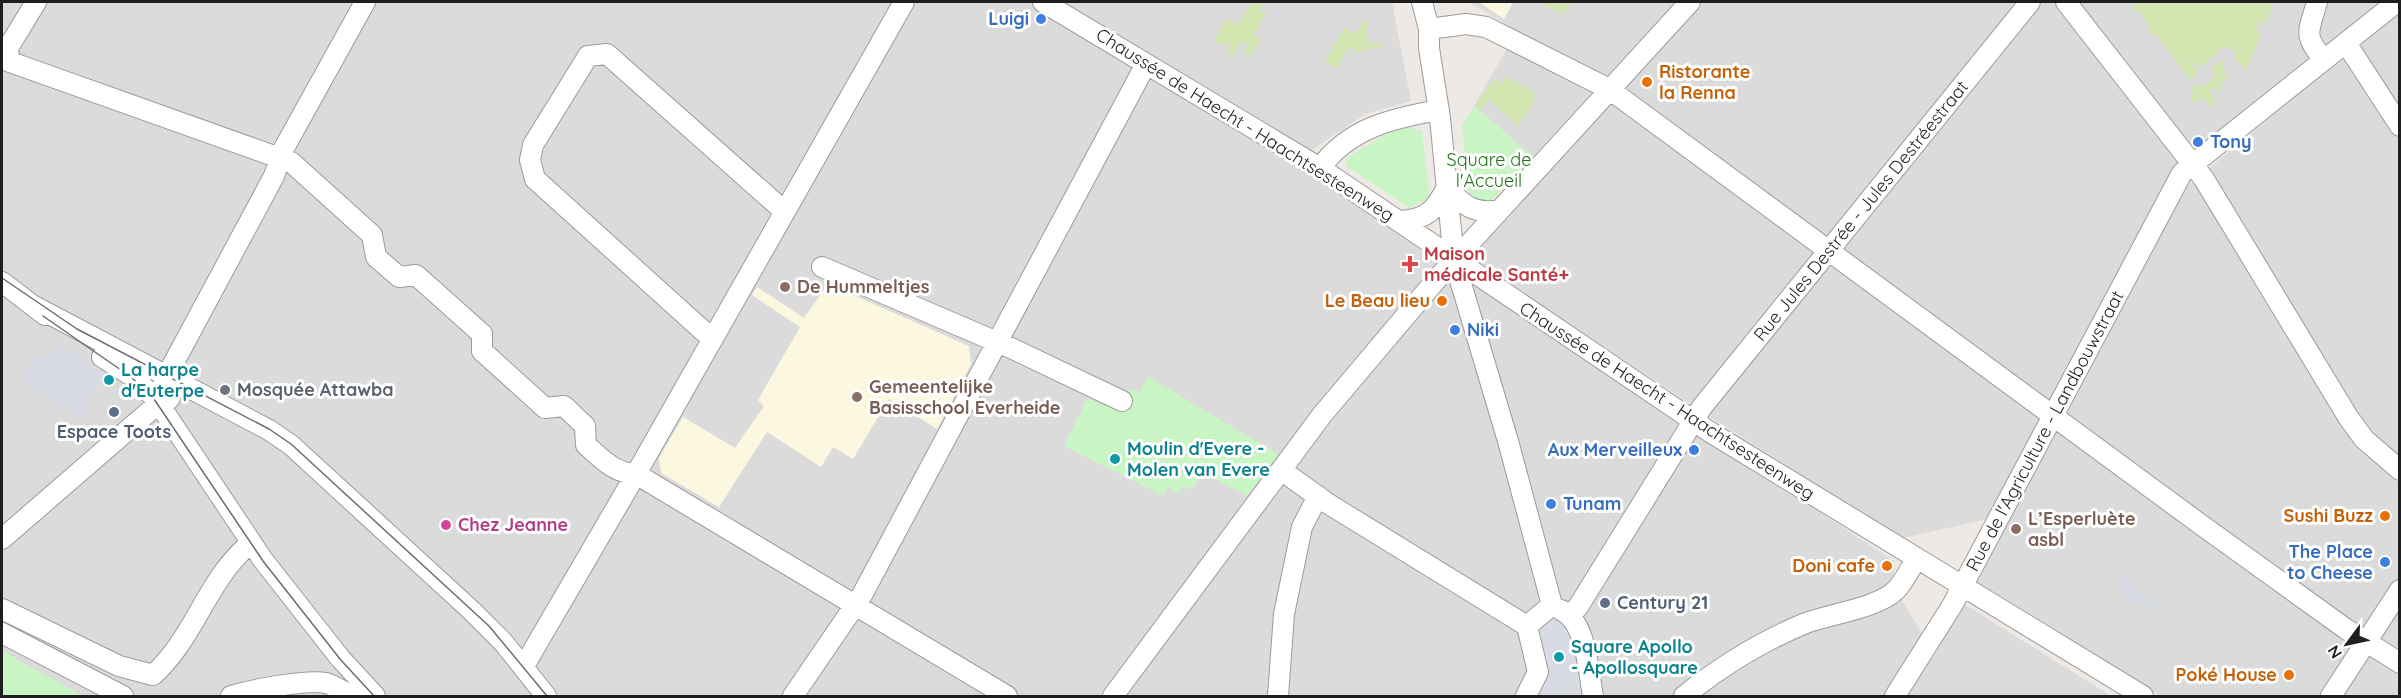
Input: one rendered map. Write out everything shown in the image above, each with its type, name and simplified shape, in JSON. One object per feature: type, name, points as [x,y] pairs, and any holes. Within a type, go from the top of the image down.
[{"type":"street","points":[[36,2],[8,48],[5,59],[29,70],[291,162],[372,235],[376,257],[399,277],[416,275],[483,334],[482,351],[545,408],[564,406],[585,426],[586,445],[607,464],[621,473],[636,474],[1007,696]]},
{"type":"street","points":[[2,539],[159,404],[160,391],[169,379],[172,366],[365,2]]},
{"type":"street","points":[[524,666],[636,474],[904,2]]},
{"type":"street","name":"Chaussée de Haecht - Haachtsesteenweg","points":[[1043,2],[1320,168],[1400,221],[1502,294],[1693,421],[1916,560],[2143,696]]},
{"type":"street","points":[[1422,2],[1429,29],[1429,48],[1439,110],[1454,261],[1552,605],[1571,614],[1581,634],[1593,696]]},
{"type":"street","points":[[1113,696],[1322,415],[1499,210],[1690,2]]},
{"type":"street","name":"Rue Jules Destrée - Jules Destréestraat","points":[[1571,614],[1578,607],[1693,421],[2030,2]]},
{"type":"street","points":[[2067,2],[2204,179],[2348,417],[2371,446],[2400,470]]},
{"type":"street","points":[[2317,2],[2308,36],[2310,44],[2324,60]]},
{"type":"street","name":"Rue de l'Agriculture - Landbouwstraat","points":[[1895,696],[1962,588],[2182,173],[2397,2]]},
{"type":"street","points":[[1429,29],[1451,24],[1486,27],[1609,89],[2053,416],[2365,642],[2400,663]]},
{"type":"street","points":[[2346,43],[2400,126]]},
{"type":"street","points":[[711,339],[535,179],[530,160],[533,145],[588,56],[607,54],[784,211]]},
{"type":"street","points":[[793,696],[856,606],[1146,64]]},
{"type":"street","points":[[1320,168],[1332,152],[1380,122],[1439,110]]},
{"type":"street","points":[[1447,187],[1466,207],[1485,213],[1499,210]]},
{"type":"street","points":[[1400,221],[1414,221],[1437,208],[1447,187]]},
{"type":"street","points":[[822,267],[997,342],[1122,401]]},
{"type":"street","points":[[2,282],[60,328],[132,376],[159,404],[251,543],[340,658],[375,696]]},
{"type":"street","points":[[1472,319],[1473,310],[1481,300],[1502,294]]},
{"type":"street","points":[[36,307],[260,425],[291,445],[456,595],[524,666],[546,696]]},
{"type":"street","points":[[1281,470],[1318,496],[1527,626],[1538,672],[1526,696]]},
{"type":"street","points":[[1278,696],[1284,614],[1302,526],[1318,496]]},
{"type":"street","points":[[2,609],[119,666],[153,675],[182,639],[234,558],[251,543]]},
{"type":"street","points":[[1684,696],[1730,663],[1767,641],[1806,623],[1880,600],[1896,591],[1916,560]]},
{"type":"street","points":[[2331,696],[2400,590]]},
{"type":"street","points":[[1527,626],[1552,605]]},
{"type":"street","points":[[2,633],[123,696]]},
{"type":"street","points":[[231,696],[259,689],[319,682],[352,696]]},
{"type":"shaded area","points":[[2,2],[1036,2],[1301,168],[1434,259],[1894,561],[1893,586],[1935,654],[1964,604],[2111,696],[2,696]]},
{"type":"shaded area","points":[[1057,2],[1392,2],[1411,101],[1365,114],[1309,152]]},
{"type":"shaded area","points":[[1469,2],[2060,2],[2180,162],[1987,519],[1903,538],[1714,420],[1471,258],[1548,173],[1471,111],[1517,31]]},
{"type":"shaded area","points":[[1479,2],[1513,2],[1504,19]]},
{"type":"shaded area","points":[[2078,2],[2386,2],[2193,158]]},
{"type":"shaded area","points":[[2399,10],[2399,696],[2161,696],[1977,583],[2069,403],[2185,188]]},
{"type":"shaded area","name":"Gemeentelijke Basisschool Everheide","points":[[828,284],[969,346],[971,364],[937,429],[889,399],[853,459],[833,447],[821,467],[767,432],[719,507],[661,473],[659,458],[683,417],[735,448],[764,406],[758,400],[800,327],[752,295],[757,287],[804,318]]},
{"type":"shaded area","points":[[21,318],[31,325],[28,331],[38,338],[19,365],[2,357],[2,328],[5,323],[14,328]]},
{"type":"shaded area","points":[[59,344],[109,378],[100,382],[91,391],[87,405],[89,414],[84,420],[20,380],[39,353],[49,358]]},
{"type":"shaded area","points":[[2123,576],[2133,583],[2138,595],[2158,603],[2155,612],[2125,601],[2121,582]]},
{"type":"shaded area","name":"Square Apollo - Apollosquare","points":[[1550,616],[1558,617],[1572,630],[1588,696],[1574,696],[1570,686],[1566,685],[1562,696],[1530,696],[1534,630]]},
{"type":"green space","points":[[1252,2],[1264,2],[1260,9],[1266,14],[1254,34],[1261,39],[1251,57],[1244,52],[1248,45],[1241,41],[1232,57],[1226,53],[1228,43],[1221,45],[1214,42],[1226,19],[1238,25]]},
{"type":"green space","points":[[1543,2],[1571,2],[1564,15],[1542,4]]},
{"type":"green space","points":[[2133,2],[2267,2],[2273,6],[2266,24],[2259,22],[2256,31],[2261,33],[2246,71],[2234,57],[2236,53],[2225,46],[2201,67],[2197,63],[2193,65],[2199,74],[2190,80],[2157,35],[2154,37],[2147,28],[2149,25],[2139,10],[2135,13],[2132,8],[2136,6]]},
{"type":"green space","points":[[1364,20],[1369,23],[1366,34],[1370,44],[1381,42],[1383,46],[1358,52],[1349,47],[1336,69],[1325,61],[1344,27],[1356,34]]},
{"type":"green space","points":[[2222,60],[2225,64],[2223,69],[2229,77],[2223,82],[2220,81],[2221,88],[2217,91],[2214,87],[2210,90],[2216,104],[2211,107],[2202,97],[2193,104],[2191,97],[2194,94],[2189,88],[2197,83],[2201,88],[2216,75],[2211,69]]},
{"type":"green space","points":[[1505,77],[1535,92],[1532,97],[1536,99],[1518,126],[1489,100],[1480,110],[1475,106],[1494,79],[1502,83]]},
{"type":"green space","name":"Square de l'Accueil","points":[[1475,106],[1533,157],[1492,200],[1478,200],[1469,195],[1462,125]]},
{"type":"green space","points":[[1401,126],[1422,131],[1430,198],[1409,208],[1346,166],[1346,158]]},
{"type":"green space","points":[[1148,377],[1278,454],[1247,496],[1202,472],[1192,490],[1183,486],[1179,493],[1168,487],[1163,496],[1064,446],[1088,398],[1117,411],[1129,389],[1139,393]]},
{"type":"green space","points":[[2,651],[76,692],[82,696],[2,696]]},
{"type":"tram line","points":[[2,278],[77,329],[269,429],[291,444],[489,626],[547,696]]},
{"type":"tram line","points":[[43,316],[131,377],[154,399],[263,561],[340,659],[374,696]]},
{"type":"place","name":"Luigi","points":[[1041,19]]},
{"type":"place","name":"Ristorante la Renna","points":[[1647,82]]},
{"type":"place","name":"Tony","points":[[2198,142]]},
{"type":"place","name":"Maison médicale Santé+","points":[[1410,264]]},
{"type":"place","name":"De Hummeltjes","points":[[785,287]]},
{"type":"place","name":"Le Beau lieu","points":[[1442,301]]},
{"type":"place","name":"Niki","points":[[1455,330]]},
{"type":"place","name":"La harpe d'Euterpe","points":[[109,380]]},
{"type":"place","name":"Mosquée Attawba","points":[[225,390]]},
{"type":"place","name":"Gemeentelijke Basisschool Everheide","points":[[857,397]]},
{"type":"place","name":"Espace Toots","points":[[114,412]]},
{"type":"place","name":"Aux Merveilleux","points":[[1694,450]]},
{"type":"place","name":"Moulin d'Evere - Molen van Evere","points":[[1115,459]]},
{"type":"place","name":"Tunam","points":[[1551,504]]},
{"type":"place","name":"Sushi Buzz","points":[[2385,516]]},
{"type":"place","name":"Chez Jeanne","points":[[446,525]]},
{"type":"place","name":"L’Esperluète asbl","points":[[2016,529]]},
{"type":"place","name":"The Place to Cheese","points":[[2385,562]]},
{"type":"place","name":"Doni cafe","points":[[1887,566]]},
{"type":"place","name":"Century 21","points":[[1605,603]]},
{"type":"place","name":"Square Apollo - Apollosquare","points":[[1559,657]]},
{"type":"place","name":"Poké House","points":[[2289,675]]}]
